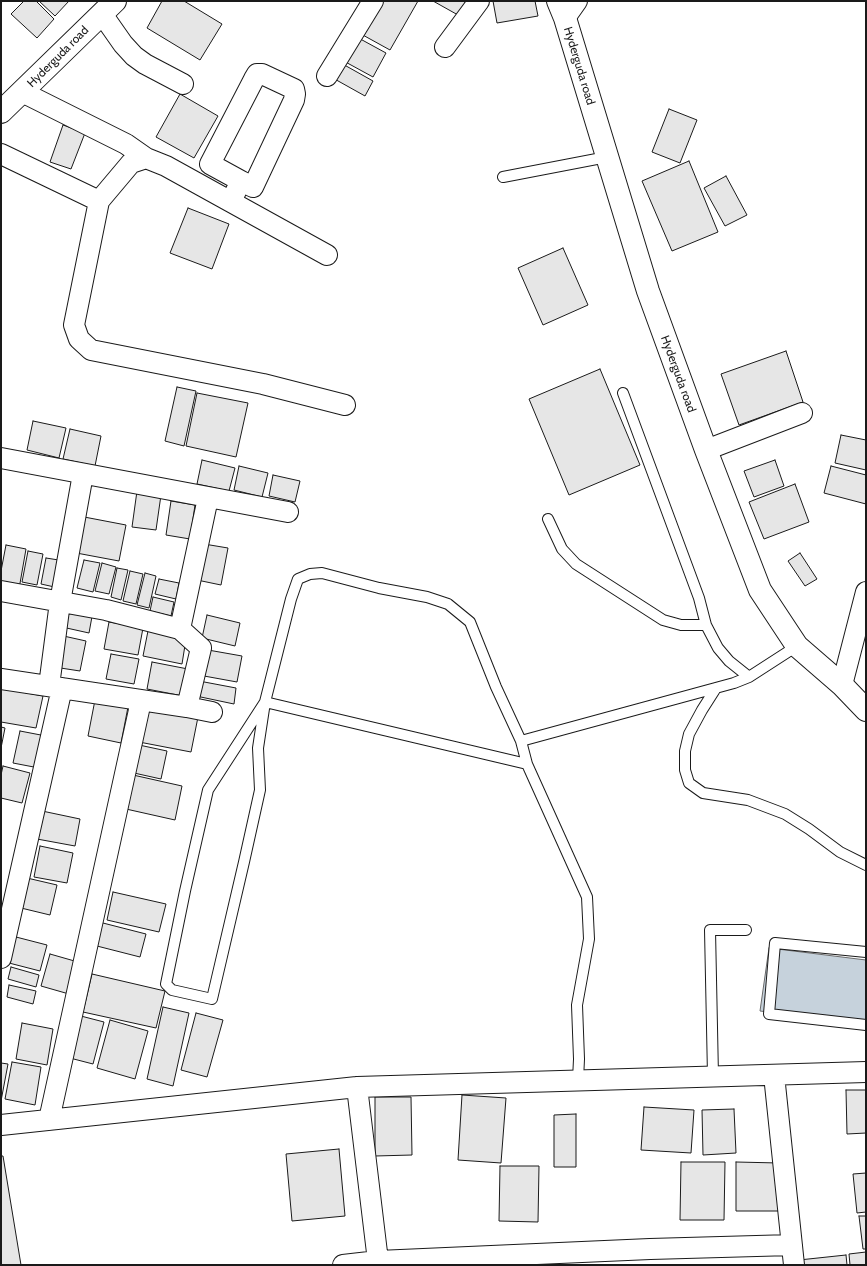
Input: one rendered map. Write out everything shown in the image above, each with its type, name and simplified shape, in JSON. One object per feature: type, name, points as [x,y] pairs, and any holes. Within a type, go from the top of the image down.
[{"type":"street","points":[[327,76],[373,1]]},
{"type":"street","points":[[445,47],[479,1]]},
{"type":"street","points":[[108,7],[123,44],[134,56],[145,64],[183,84]]},
{"type":"street","name":"Hyderguda road","points":[[8,101],[108,7]]},
{"type":"street","name":"Hyderguda road","points":[[566,7],[607,156],[648,291],[706,450],[760,590],[797,646],[842,685],[866,710]]},
{"type":"street","points":[[257,74],[262,74],[294,89],[294,100],[253,187],[241,181],[210,164],[254,79],[257,74]]},
{"type":"street","points":[[8,101],[126,144],[146,158],[166,166],[327,255]]},
{"type":"street","points":[[1,154],[99,201]]},
{"type":"street","points":[[146,158],[131,163],[99,201],[74,325],[79,339],[91,350],[263,384],[346,405]]},
{"type":"street","points":[[231,202],[241,181]]},
{"type":"street","points":[[706,450],[802,413]]},
{"type":"street","points":[[1,458],[288,512]]},
{"type":"street","points":[[1,958],[55,687],[60,602],[83,474]]},
{"type":"street","points":[[180,629],[208,498]]},
{"type":"street","points":[[1,591],[106,610],[180,629],[201,648],[187,707]]},
{"type":"street","points":[[842,685],[866,592]]},
{"type":"street","points":[[1,679],[212,712]]},
{"type":"street","points":[[49,1120],[141,701]]},
{"type":"street","points":[[1,1125],[357,1087],[866,1072]]},
{"type":"street","points":[[774,1075],[794,1265]]},
{"type":"street","points":[[357,1087],[378,1261]]},
{"type":"street","points":[[342,1265],[378,1261],[651,1257],[792,1245]]},
{"type":"lane","points":[[504,177],[607,156]]},
{"type":"lane","points":[[623,393],[699,598],[706,625],[718,648],[729,661],[749,678]]},
{"type":"lane","points":[[548,519],[562,549],[576,564],[663,620],[682,625],[706,625]]},
{"type":"lane","points":[[265,702],[208,790],[166,984],[172,990],[212,999],[243,870],[260,790],[258,748],[265,702],[291,599],[298,580],[310,574],[322,573],[379,588],[428,597],[448,604],[470,622],[496,687],[521,740],[527,764],[587,897],[589,940],[577,1005],[579,1059],[578,1080]]},
{"type":"lane","points":[[521,740],[749,678],[797,646]]},
{"type":"lane","points":[[716,688],[689,734],[685,750],[685,770],[689,783],[703,793],[748,800],[785,814],[809,829],[840,852],[866,865]]},
{"type":"lane","points":[[265,702],[527,764]]},
{"type":"lane","points":[[713,1076],[710,930],[746,930]]},
{"type":"lane","points":[[866,952],[775,943],[769,1014],[866,1025]]},
{"type":"shaded area","points":[[769,948],[866,960],[866,1024],[760,1011]]},
{"type":"building","points":[[24,1],[36,1],[54,19],[37,38],[11,14]]},
{"type":"building","points":[[39,1],[69,1],[55,16]]},
{"type":"building","points":[[162,1],[184,1],[222,24],[200,60],[147,28]]},
{"type":"building","points":[[380,1],[418,1],[390,50],[361,34]]},
{"type":"building","points":[[433,1],[466,1],[458,15]]},
{"type":"building","points":[[493,1],[535,1],[538,16],[497,23]]},
{"type":"building","points":[[353,35],[386,53],[373,77],[340,59]]},
{"type":"building","points":[[339,62],[373,81],[365,96],[331,77]]},
{"type":"building","points":[[180,94],[218,116],[194,158],[156,137]]},
{"type":"building","points":[[669,109],[697,120],[680,163],[652,152]]},
{"type":"building","points":[[63,125],[85,133],[71,169],[50,162]]},
{"type":"building","points":[[689,161],[718,232],[672,251],[642,181]]},
{"type":"building","points":[[726,176],[747,215],[725,226],[704,188]]},
{"type":"building","points":[[188,208],[229,224],[212,269],[170,253]]},
{"type":"building","points":[[563,248],[588,305],[543,325],[518,268]]},
{"type":"building","points":[[786,351],[803,402],[739,425],[721,374]]},
{"type":"building","points":[[600,369],[640,465],[569,495],[529,399]]},
{"type":"building","points":[[177,387],[196,391],[184,446],[165,441]]},
{"type":"building","points":[[197,393],[248,403],[236,457],[186,446]]},
{"type":"building","points":[[33,421],[66,428],[59,458],[27,450]]},
{"type":"building","points":[[70,429],[101,436],[95,466],[63,459]]},
{"type":"building","points":[[841,435],[866,440],[866,470],[835,463]]},
{"type":"building","points":[[202,460],[235,468],[229,491],[197,484]]},
{"type":"building","points":[[775,460],[784,486],[754,497],[744,471]]},
{"type":"building","points":[[239,466],[268,473],[262,497],[234,490]]},
{"type":"building","points":[[831,466],[866,475],[866,504],[824,493]]},
{"type":"building","points":[[273,475],[300,481],[295,502],[269,496]]},
{"type":"building","points":[[795,484],[809,522],[764,539],[749,502]]},
{"type":"building","points":[[137,491],[161,495],[156,530],[132,527]]},
{"type":"building","points":[[171,501],[195,505],[190,539],[166,535]]},
{"type":"building","points":[[79,516],[126,525],[119,561],[71,552]]},
{"type":"building","points":[[204,544],[228,548],[221,585],[197,580]]},
{"type":"building","points":[[6,545],[26,549],[19,589],[1,585],[1,571]]},
{"type":"building","points":[[28,551],[43,554],[37,585],[22,582]]},
{"type":"building","points":[[800,553],[817,579],[805,586],[788,561]]},
{"type":"building","points":[[46,558],[65,561],[59,588],[41,584]]},
{"type":"building","points":[[84,560],[100,563],[93,592],[77,588]]},
{"type":"building","points":[[102,563],[116,567],[109,594],[95,591]]},
{"type":"building","points":[[117,568],[128,570],[121,600],[111,597]]},
{"type":"building","points":[[130,571],[143,574],[136,604],[123,601]]},
{"type":"building","points":[[145,573],[156,576],[149,608],[137,605]]},
{"type":"building","points":[[159,579],[179,583],[176,599],[155,594]]},
{"type":"building","points":[[153,597],[174,602],[171,616],[150,611]]},
{"type":"building","points":[[66,606],[93,611],[89,633],[62,627]]},
{"type":"building","points":[[207,615],[240,623],[235,646],[202,638]]},
{"type":"building","points":[[109,622],[143,628],[138,655],[104,649]]},
{"type":"building","points":[[148,631],[186,639],[182,664],[143,656]]},
{"type":"building","points":[[59,635],[86,641],[80,671],[54,667]]},
{"type":"building","points":[[208,650],[242,656],[237,682],[204,676]]},
{"type":"building","points":[[111,654],[139,659],[134,684],[106,679]]},
{"type":"building","points":[[152,662],[188,669],[183,696],[147,689]]},
{"type":"building","points":[[199,681],[236,688],[234,704],[196,696]]},
{"type":"building","points":[[1,688],[43,696],[36,728],[1,722]]},
{"type":"building","points":[[95,700],[128,707],[121,743],[88,736]]},
{"type":"building","points":[[145,707],[198,717],[191,752],[139,742]]},
{"type":"building","points":[[1,727],[5,728],[1,748]]},
{"type":"building","points":[[20,731],[46,736],[39,768],[13,763]]},
{"type":"building","points":[[139,745],[167,751],[161,779],[134,773]]},
{"type":"building","points":[[3,766],[30,773],[22,803],[1,798],[1,775]]},
{"type":"building","points":[[133,775],[182,786],[175,820],[126,809]]},
{"type":"building","points":[[42,811],[80,819],[75,846],[37,839]]},
{"type":"building","points":[[40,846],[73,853],[67,883],[34,877]]},
{"type":"building","points":[[27,878],[57,885],[50,915],[21,908]]},
{"type":"building","points":[[113,892],[166,904],[159,932],[107,920]]},
{"type":"building","points":[[99,922],[146,934],[140,957],[93,945]]},
{"type":"building","points":[[16,937],[47,945],[40,971],[9,963]]},
{"type":"building","points":[[50,954],[78,962],[69,994],[41,986]]},
{"type":"building","points":[[11,967],[39,975],[36,987],[8,979]]},
{"type":"building","points":[[92,974],[165,991],[156,1028],[83,1012]]},
{"type":"building","points":[[9,985],[36,991],[33,1004],[7,997]]},
{"type":"building","points":[[163,1007],[189,1013],[173,1086],[147,1079]]},
{"type":"building","points":[[196,1013],[223,1020],[207,1077],[181,1070]]},
{"type":"building","points":[[77,1015],[104,1022],[93,1064],[66,1057]]},
{"type":"building","points":[[110,1020],[148,1031],[135,1079],[97,1068]]},
{"type":"building","points":[[22,1023],[53,1029],[47,1065],[16,1059]]},
{"type":"building","points":[[12,1062],[41,1067],[35,1105],[5,1099]]},
{"type":"building","points":[[1,1063],[8,1064],[1,1101]]},
{"type":"building","points":[[846,1090],[866,1090],[866,1133],[847,1134]]},
{"type":"building","points":[[462,1095],[506,1098],[501,1163],[458,1160]]},
{"type":"building","points":[[375,1097],[411,1097],[412,1155],[375,1156]]},
{"type":"building","points":[[644,1107],[694,1110],[691,1153],[641,1150]]},
{"type":"building","points":[[734,1109],[736,1153],[703,1155],[702,1110]]},
{"type":"building","points":[[576,1114],[576,1167],[554,1167],[554,1115]]},
{"type":"building","points":[[339,1149],[345,1216],[292,1221],[286,1154]]},
{"type":"building","points":[[1,1156],[3,1156],[21,1265],[1,1265]]},
{"type":"building","points":[[681,1162],[725,1162],[724,1220],[680,1220]]},
{"type":"building","points":[[736,1162],[779,1163],[779,1211],[736,1211]]},
{"type":"building","points":[[500,1166],[539,1166],[538,1222],[499,1221]]},
{"type":"building","points":[[866,1173],[866,1212],[857,1213],[853,1174]]},
{"type":"building","points":[[859,1216],[866,1216],[866,1249],[863,1249]]},
{"type":"building","points":[[866,1252],[866,1265],[850,1265],[849,1254]]},
{"type":"building","points":[[846,1255],[847,1265],[799,1265],[799,1260]]}]
